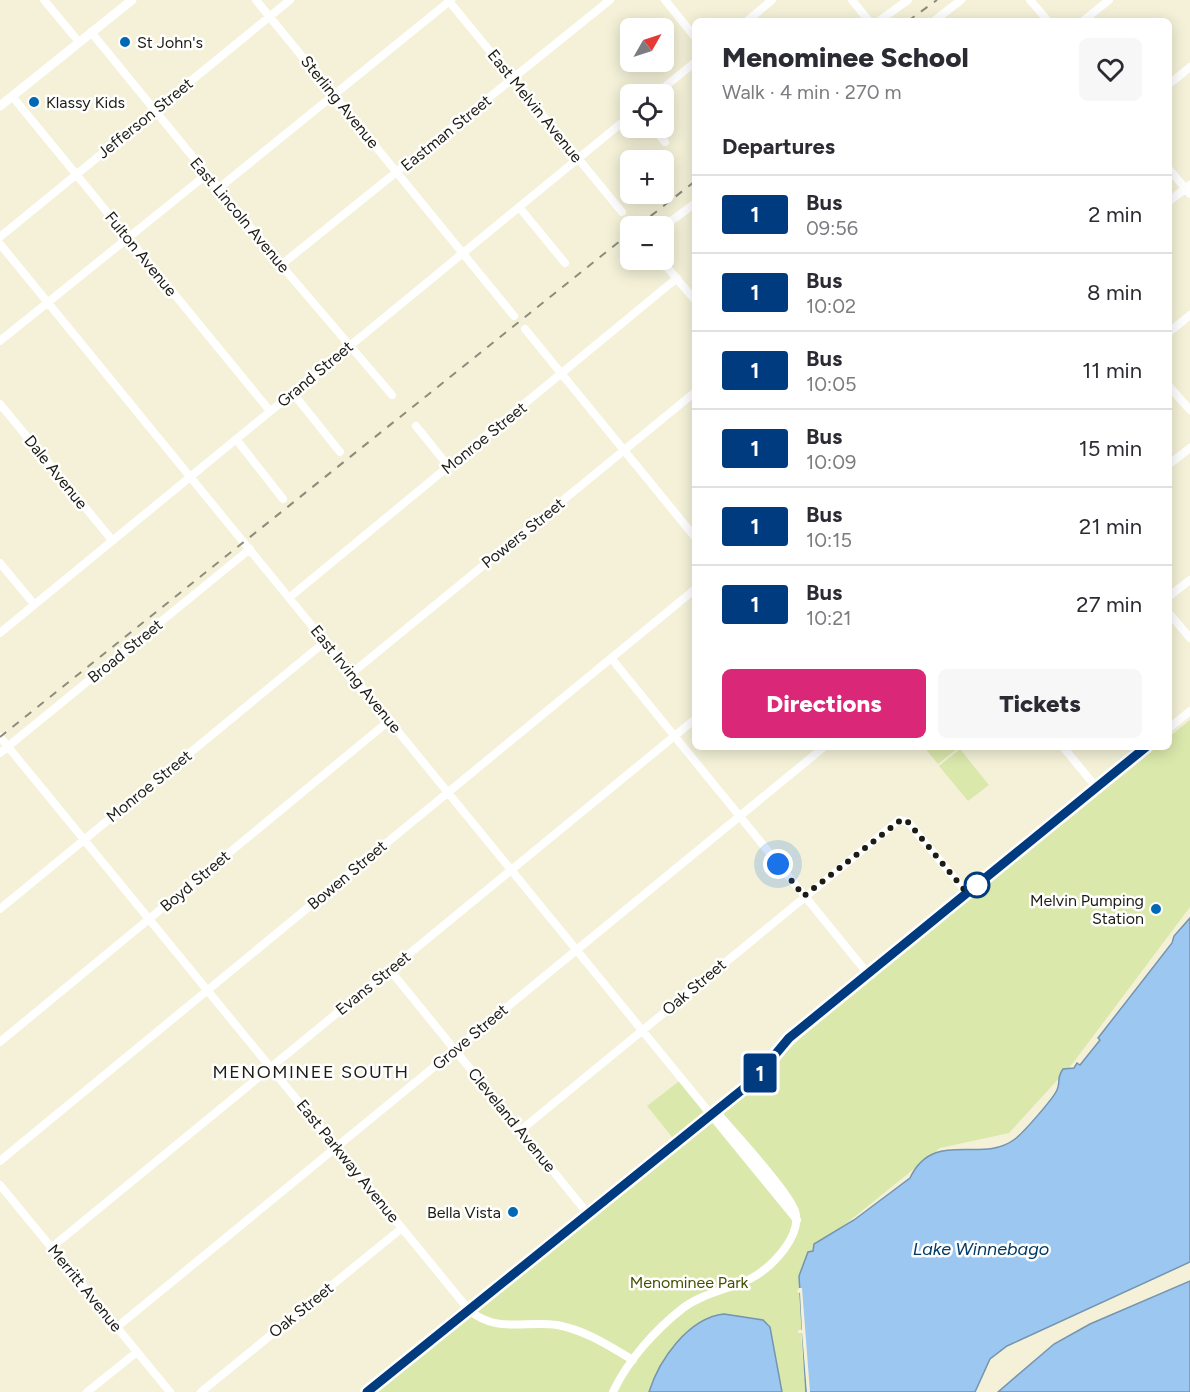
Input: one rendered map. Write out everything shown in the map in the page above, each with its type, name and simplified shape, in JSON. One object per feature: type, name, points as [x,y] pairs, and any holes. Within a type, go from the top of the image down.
[{"type":"main road","points":[[0,106],[132,0]]},
{"type":"street","points":[[44,0],[79,42]]},
{"type":"street","name":"Sterling Avenue","points":[[256,0],[514,315]]},
{"type":"street","name":"Jefferson Street","points":[[0,237],[290,0]]},
{"type":"street","points":[[219,188],[450,0]]},
{"type":"street","name":"East Melvin Avenue","points":[[450,0],[622,213]]},
{"type":"street","name":"Eastman Street","points":[[281,266],[610,0]]},
{"type":"street","points":[[665,0],[692,34]]},
{"type":"street","points":[[751,18],[772,0]]},
{"type":"street","points":[[852,0],[867,18]]},
{"type":"street","points":[[883,18],[908,0]]},
{"type":"street","points":[[938,18],[961,0]]},
{"type":"street","points":[[1030,0],[1045,18]]},
{"type":"street","points":[[1087,18],[1109,0]]},
{"type":"street","name":"East Lincoln Avenue","points":[[92,32],[281,266],[392,395]]},
{"type":"street","points":[[668,84],[692,65]]},
{"type":"street","points":[[1172,82],[1190,67]]},
{"type":"street","name":"Fulton Avenue","points":[[12,96],[270,411]]},
{"type":"street","name":"Grand Street","points":[[0,633],[620,124]]},
{"type":"street","points":[[662,138],[665,142]]},
{"type":"street","points":[[1172,172],[1188,189],[1172,199]]},
{"type":"street","points":[[0,341],[206,175]]},
{"type":"street","points":[[674,219],[692,205]]},
{"type":"street","points":[[519,207],[565,263]]},
{"type":"street","name":"East Irving Avenue","points":[[0,244],[713,1114],[721,1117],[788,1198],[797,1220],[793,1234],[785,1245],[756,1275],[706,1294],[690,1304],[633,1360]]},
{"type":"street","points":[[670,270],[692,297]]},
{"type":"street","name":"Monroe Street","points":[[290,597],[677,278]]},
{"type":"street","points":[[1172,330],[1190,315]]},
{"type":"street","points":[[525,329],[692,534]]},
{"type":"street","points":[[1172,390],[1190,410]]},
{"type":"street","points":[[292,392],[340,452]]},
{"type":"street","name":"Powers Street","points":[[352,673],[692,395]]},
{"type":"street","name":"Dale Avenue","points":[[0,404],[112,540]]},
{"type":"street","points":[[416,426],[449,467]]},
{"type":"street","points":[[236,439],[283,499]]},
{"type":"street","points":[[1172,462],[1190,448]]},
{"type":"street","name":"Broad Street","points":[[0,753],[250,549]]},
{"type":"street","points":[[0,563],[34,604]]},
{"type":"street","points":[[1172,594],[1190,580]]},
{"type":"street","name":"Bowen Street","points":[[0,1161],[692,592]]},
{"type":"street","points":[[1172,617],[1190,638]]},
{"type":"street","name":"Monroe Street","points":[[0,909],[326,641]]},
{"type":"street","points":[[611,658],[868,974]]},
{"type":"street","points":[[1172,726],[1190,711]]},
{"type":"street","name":"Boyd Street","points":[[0,1042],[390,720]]},
{"type":"street","name":"Evans Street","points":[[52,1246],[692,722]]},
{"type":"street","name":"East Parkway Avenue","points":[[0,737],[272,1066],[469,1310],[479,1318],[496,1325],[546,1324],[575,1329],[633,1360]]},
{"type":"street","name":"Grove Street","points":[[117,1327],[820,750]]},
{"type":"street","points":[[1065,750],[1096,788]]},
{"type":"street","points":[[367,1392],[759,1076],[789,1038],[1142,750]]},
{"type":"street","name":"Oak Street","points":[[520,1130],[899,820],[905,820],[910,824],[967,893]]},
{"type":"street","name":"Cleveland Avenue","points":[[390,970],[588,1214]]},
{"type":"street","name":"Merritt Avenue","points":[[0,1185],[170,1392]]},
{"type":"street","name":"Oak Street","points":[[201,1392],[402,1227]]},
{"type":"street","points":[[87,1392],[137,1352]]},
{"type":"street","points":[[613,1392],[633,1360]]},
{"type":"green space","name":"Menominee Park","points":[[1190,720],[1190,907],[1073,1063],[1009,1133],[940,1148],[843,1226],[818,1242],[801,1269],[801,1334],[806,1392],[377,1392],[766,1079],[789,1049],[804,1035],[1153,750],[1172,750],[1172,735]]},
{"type":"green space","points":[[926,750],[956,750],[938,764]]},
{"type":"green space","points":[[961,750],[989,785],[968,801],[939,766]]},
{"type":"green space","points":[[683,1078],[713,1114],[677,1143],[647,1106]]},
{"type":"water","name":"Lake Winnebago","points":[[1190,918],[1190,1262],[1007,1346],[990,1359],[975,1392],[806,1392],[799,1276],[808,1252],[813,1251],[814,1244],[854,1220],[910,1178],[920,1163],[932,1154],[945,1151],[988,1149],[1002,1146],[1015,1139],[1038,1116],[1054,1094],[1063,1069],[1074,1068],[1077,1063],[1080,1065],[1100,1040],[1098,1038],[1172,943],[1174,936]]},
{"type":"water","points":[[1190,1281],[1190,1392],[998,1392],[1054,1344],[1090,1324]]},
{"type":"water","points":[[724,1314],[763,1320],[770,1327],[782,1392],[649,1392],[660,1367],[677,1342],[698,1323]]},
{"type":"pier","points":[[799,1288],[802,1288],[810,1392],[807,1392],[802,1333],[798,1333],[798,1330],[802,1330],[800,1293],[797,1292]]},
{"type":"railway","points":[[912,18],[937,0]]},
{"type":"railway","points":[[651,216],[692,184]]},
{"type":"railway","points":[[0,737],[620,241]]},
{"type":"bus line","name":"1","points":[[367,1392],[753,1081],[779,1047],[789,1038],[1142,750]]},
{"type":"place","name":"St John's","points":[[125,42]]},
{"type":"place","name":"Klassy Kids","points":[[34,102]]},
{"type":"place","name":"Melvin Pumping Station","points":[[1156,909]]},
{"type":"place","name":"Bella Vista","points":[[513,1212]]},
{"type":"district","name":"MENOMINEE SOUTH","points":[[311,1072]]},
{"type":"route","points":[[778,864],[804,896],[902,819],[908,822],[967,893],[977,885]]}]
